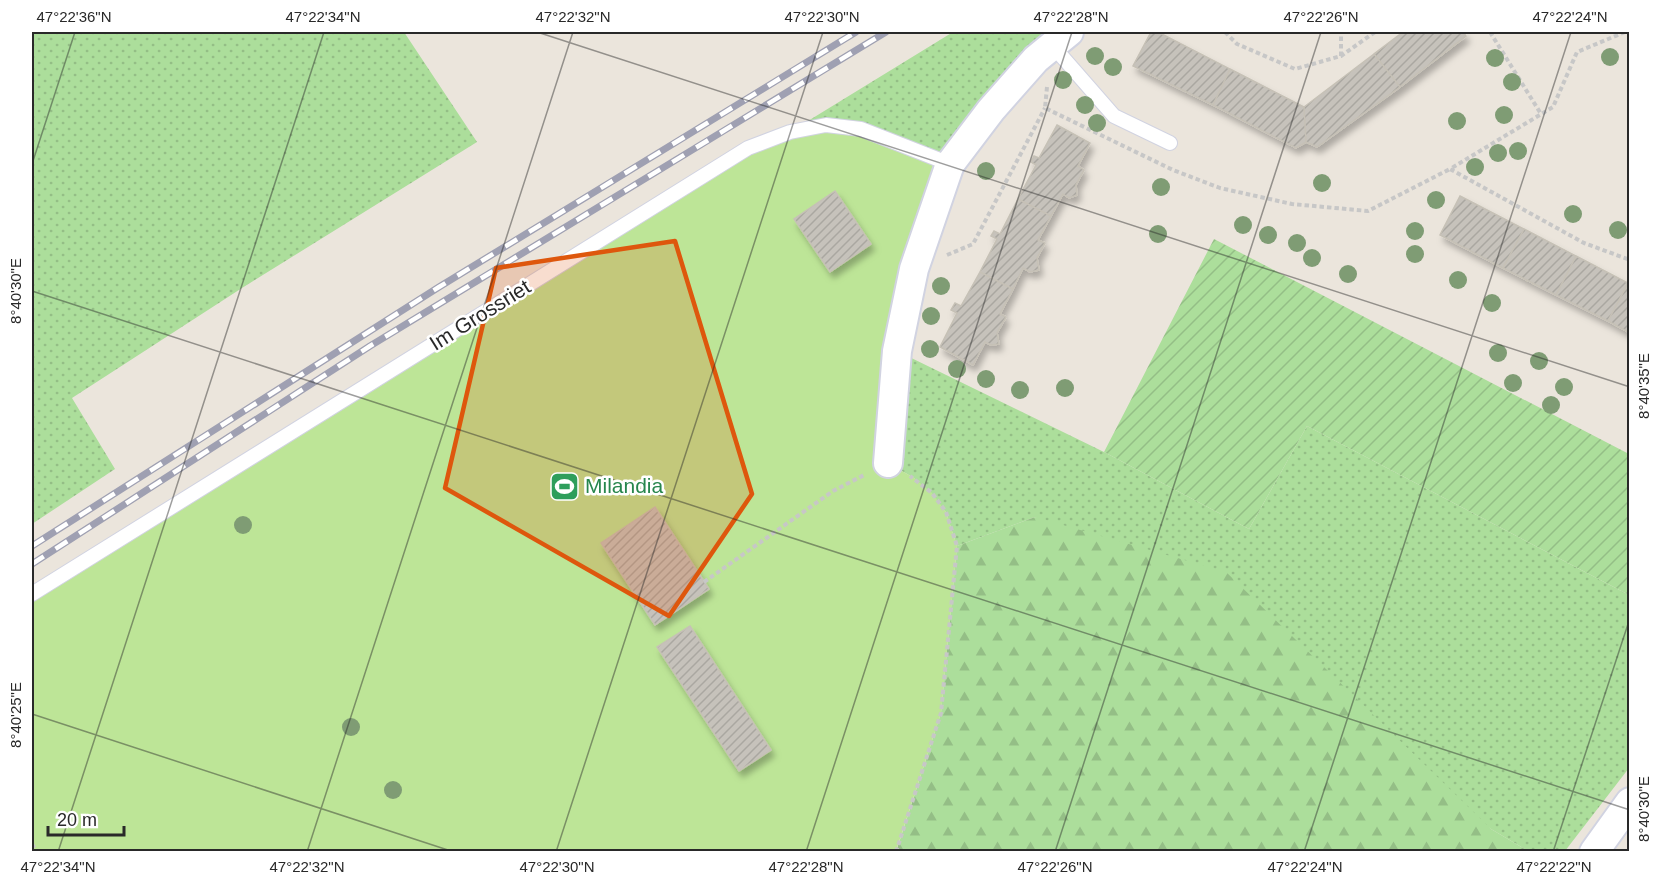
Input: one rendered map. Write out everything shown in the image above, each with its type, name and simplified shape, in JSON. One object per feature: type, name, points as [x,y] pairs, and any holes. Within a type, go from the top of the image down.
[{"type":"street","points":[[888,463],[897,351],[914,269],[950,164],[991,110],[1052,45]]},
{"type":"street","points":[[1594,852],[1629,802]]},
{"type":"lane","points":[[1052,45],[1114,116],[1170,143]]},
{"type":"lane","name":"Im Grossriet","points":[[32,594],[748,148],[790,132],[826,125],[861,129],[950,164]]},
{"type":"path","points":[[1225,32],[1237,44],[1295,69],[1341,56],[1375,32]]},
{"type":"path","points":[[1341,32],[1341,56]]},
{"type":"path","points":[[1490,32],[1541,114]]},
{"type":"path","points":[[1045,108],[1173,170],[1220,188],[1292,204],[1368,211],[1450,169],[1553,107],[1577,52],[1625,32]]},
{"type":"path","points":[[914,269],[973,244],[1045,108],[1052,45]]},
{"type":"path","points":[[1450,169],[1584,243],[1629,260]]},
{"type":"path","points":[[704,582],[833,491],[888,463],[914,478],[932,493],[946,512],[957,546],[941,713],[896,852]]},
{"type":"path","points":[[32,844],[37,852]]},
{"type":"highlighted area","points":[[675,241],[752,494],[669,616],[445,488],[496,268]]},
{"type":"green space","points":[[32,32],[404,32],[477,142],[242,288],[72,398],[115,469],[32,524]]},
{"type":"green space","points":[[953,32],[1069,32],[950,164],[790,132]]},
{"type":"green space","name":"Milandia","points":[[861,129],[950,164],[888,463],[914,478],[932,493],[946,512],[957,546],[941,713],[896,851],[32,852],[32,594],[748,148],[790,132]]},
{"type":"green space","points":[[1214,239],[1629,454],[1629,595],[1307,426],[1249,529],[1104,452]]},
{"type":"green space","points":[[897,351],[1104,452],[1249,529],[1307,426],[1629,595],[1629,768],[1565,851],[1528,851],[1491,829],[1035,517],[957,546],[946,512],[914,478],[888,463]]},
{"type":"green space","points":[[1035,517],[1226,572],[1491,829],[1528,851],[896,852],[941,713],[957,546]]},
{"type":"building","points":[[1151,32],[1158,32],[1230,69],[1213,105],[1133,66]]},
{"type":"building","points":[[1403,32],[1463,32],[1466,36],[1400,87],[1374,54]]},
{"type":"building","points":[[1374,54],[1400,87],[1317,147],[1306,142],[1304,107]]},
{"type":"building","points":[[1230,69],[1304,107],[1306,142],[1296,148],[1213,105]]},
{"type":"building","points":[[1057,125],[1090,143],[1078,166],[1084,170],[1076,185],[1077,195],[1069,198],[1063,194],[1051,216],[1018,199],[1036,165],[1031,162],[1034,156],[1039,158]]},
{"type":"building","points":[[835,191],[871,244],[830,272],[794,219]]},
{"type":"building","points":[[1460,196],[1524,229],[1503,268],[1440,235]]},
{"type":"building","points":[[1018,199],[1051,216],[1038,240],[1045,243],[1037,258],[1039,270],[1030,272],[1023,268],[1013,289],[980,272],[997,239],[991,236],[994,231],[1000,234]]},
{"type":"building","points":[[1524,229],[1576,256],[1556,295],[1503,268]]},
{"type":"building","points":[[1576,256],[1628,283],[1608,321],[1556,295]]},
{"type":"building","points":[[980,272],[1013,289],[1000,314],[1006,317],[997,333],[999,344],[991,345],[985,342],[973,365],[940,347],[957,313],[951,310],[955,303],[961,306]]},
{"type":"building","points":[[1630,283],[1630,333],[1608,321]]},
{"type":"building","points":[[655,507],[709,589],[655,625],[601,543]]},
{"type":"building","points":[[690,626],[771,750],[739,771],[657,647]]},
{"type":"railway","points":[[32,546],[439,287],[856,32]]},
{"type":"railway","points":[[32,564],[370,346],[886,32]]},
{"type":"place","name":"Milandia","points":[[564,486]]}]
